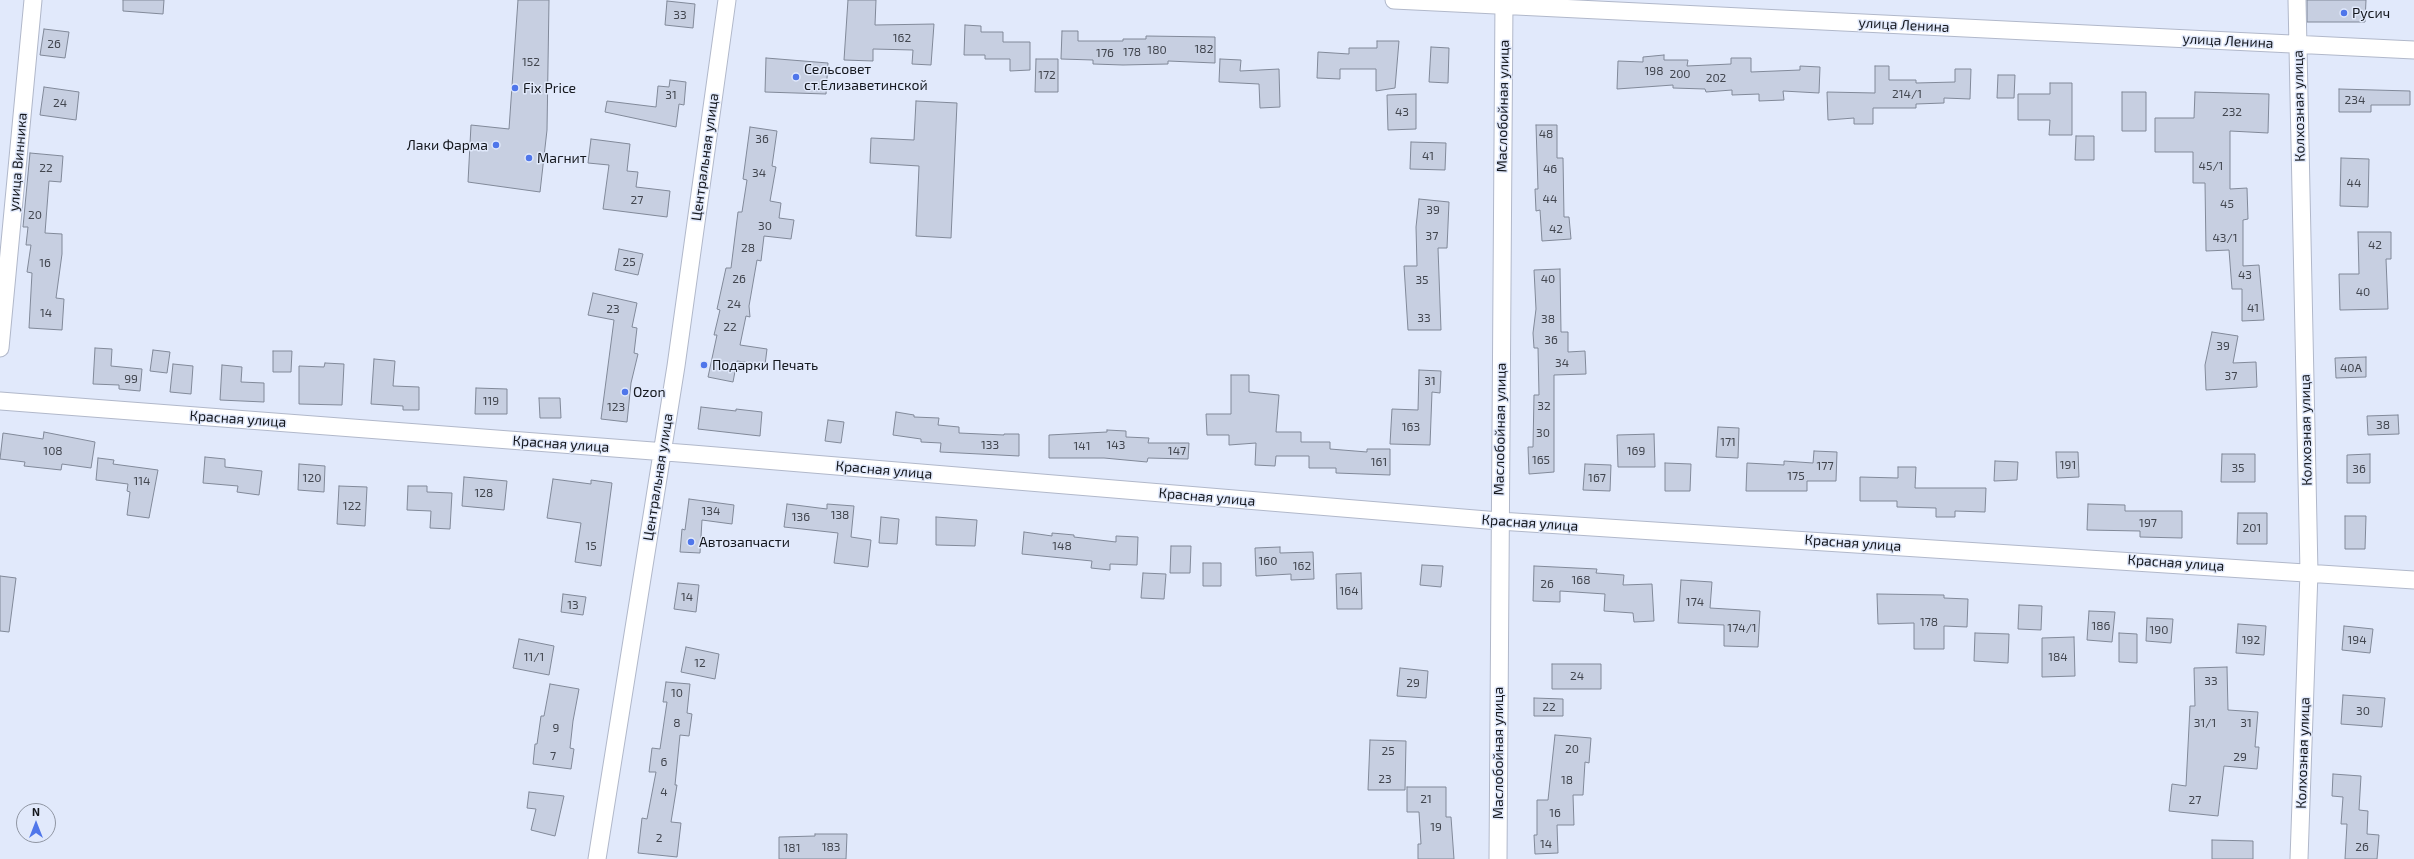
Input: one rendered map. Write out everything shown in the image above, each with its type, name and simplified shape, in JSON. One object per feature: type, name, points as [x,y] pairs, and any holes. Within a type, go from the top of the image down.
[{"type":"street","name":"улица Винника","points":[[0,348],[33,0]]},
{"type":"street","name":"Центральная улица","points":[[597,859],[662,452],[727,0]]},
{"type":"street","name":"улица Ленина","points":[[1394,0],[1504,3],[2414,50]]},
{"type":"street","name":"Колхозная улица","points":[[2297,0],[2309,572],[2299,859]]},
{"type":"street","name":"Маслобойная улица","points":[[1498,859],[1499,521],[1504,3]]},
{"type":"street","name":"Красная улица","points":[[0,401],[662,452],[1499,521],[2309,572],[2414,580]]},
{"type":"building","points":[[123,0],[164,0],[163,14],[123,11]]},
{"type":"building","points":[[518,0],[549,0],[547,130],[540,192],[468,182],[471,125],[509,129]]},
{"type":"building","points":[[848,0],[876,0],[875,25],[934,24],[931,65],[912,64],[913,50],[873,49],[873,61],[844,60]]},
{"type":"building","points":[[2307,0],[2366,0],[2365,22],[2307,22]]},
{"type":"building","points":[[667,1],[695,4],[693,28],[665,25]]},
{"type":"building","points":[[965,25],[981,26],[981,32],[1003,32],[1003,42],[1030,42],[1030,70],[1010,71],[1010,59],[985,59],[985,55],[964,55]]},
{"type":"building","points":[[44,29],[69,32],[65,58],[40,55]]},
{"type":"building","points":[[1062,31],[1078,31],[1078,41],[1123,41],[1123,39],[1146,39],[1146,36],[1215,37],[1215,63],[1168,61],[1168,64],[1123,65],[1093,64],[1093,60],[1061,59]]},
{"type":"building","points":[[1377,41],[1399,41],[1395,88],[1376,91],[1376,69],[1340,69],[1340,79],[1317,78],[1318,52],[1349,54],[1349,48],[1377,48]]},
{"type":"building","points":[[1431,47],[1449,48],[1448,83],[1429,82]]},
{"type":"building","points":[[1664,55],[1664,60],[1688,60],[1687,66],[1731,64],[1731,58],[1751,58],[1751,72],[1800,70],[1800,66],[1820,67],[1819,93],[1783,91],[1784,100],[1759,101],[1759,94],[1732,95],[1732,90],[1706,92],[1705,89],[1673,88],[1673,85],[1617,89],[1618,61],[1643,62],[1643,57]]},
{"type":"building","name":"Сельсовет ст.Елизаветинской","points":[[766,58],[828,63],[826,94],[765,92]]},
{"type":"building","points":[[1036,59],[1058,59],[1058,92],[1035,92]]},
{"type":"building","points":[[1220,59],[1241,60],[1240,71],[1279,69],[1280,107],[1260,108],[1259,84],[1219,82]]},
{"type":"building","points":[[1875,66],[1889,66],[1889,80],[1916,80],[1916,83],[1955,82],[1955,69],[1971,69],[1970,99],[1944,98],[1944,103],[1916,104],[1916,108],[1873,108],[1873,124],[1854,124],[1854,118],[1828,120],[1827,92],[1875,93]]},
{"type":"building","points":[[1998,75],[2015,75],[2014,98],[1997,98]]},
{"type":"building","points":[[670,80],[686,82],[684,105],[679,104],[676,127],[605,112],[607,101],[656,107],[658,86],[669,87]]},
{"type":"building","points":[[2050,83],[2072,83],[2072,135],[2049,135],[2050,120],[2018,120],[2018,94],[2050,94]]},
{"type":"building","points":[[44,87],[79,92],[76,120],[40,115]]},
{"type":"building","points":[[2339,89],[2410,91],[2410,105],[2371,105],[2371,112],[2339,112]]},
{"type":"building","points":[[2122,92],[2146,92],[2146,131],[2122,131]]},
{"type":"building","points":[[2195,92],[2269,94],[2268,133],[2230,131],[2230,189],[2247,188],[2248,219],[2243,220],[2243,266],[2259,265],[2264,320],[2242,321],[2242,289],[2232,289],[2229,250],[2206,251],[2205,183],[2193,183],[2193,152],[2155,152],[2155,118],[2194,118]]},
{"type":"building","points":[[1416,94],[1416,129],[1388,130],[1387,95]]},
{"type":"building","points":[[916,101],[957,103],[951,238],[916,236],[919,166],[870,163],[871,138],[914,140]]},
{"type":"building","points":[[1536,125],[1557,125],[1557,158],[1563,158],[1564,217],[1569,217],[1571,239],[1542,241],[1540,210],[1536,211],[1535,189],[1538,189]]},
{"type":"building","points":[[750,127],[777,131],[772,166],[776,167],[770,201],[781,203],[779,218],[794,220],[791,239],[764,236],[761,261],[757,260],[749,306],[750,317],[746,316],[740,345],[767,349],[765,365],[737,361],[733,382],[708,377],[717,335],[714,335],[720,310],[717,309],[726,268],[731,268],[738,212],[742,212],[747,180],[743,179]]},
{"type":"building","points":[[2076,136],[2094,136],[2094,160],[2075,160]]},
{"type":"building","points":[[591,139],[630,144],[627,171],[638,172],[636,187],[670,191],[667,217],[603,209],[609,165],[588,163]]},
{"type":"building","points":[[1411,142],[1446,143],[1445,170],[1410,169]]},
{"type":"building","points":[[30,153],[63,156],[61,182],[49,181],[45,233],[62,234],[62,254],[56,298],[64,299],[62,330],[29,328],[32,273],[27,272],[31,245],[26,245],[28,227],[23,227]]},
{"type":"building","points":[[2341,158],[2369,159],[2368,207],[2340,206]]},
{"type":"building","points":[[1419,199],[1449,202],[1447,248],[1438,248],[1441,330],[1408,330],[1404,266],[1417,266],[1416,227]]},
{"type":"building","points":[[2358,232],[2391,232],[2391,259],[2386,259],[2388,309],[2340,310],[2339,274],[2359,274]]},
{"type":"building","points":[[619,249],[643,254],[638,275],[615,270]]},
{"type":"building","points":[[1560,269],[1561,332],[1568,332],[1568,352],[1585,351],[1586,374],[1554,375],[1554,472],[1529,474],[1528,447],[1533,447],[1534,395],[1539,395],[1538,348],[1534,348],[1533,333],[1536,309],[1534,270]]},
{"type":"building","points":[[593,293],[637,303],[632,327],[637,328],[634,353],[638,354],[631,383],[627,422],[601,419],[614,320],[588,315]]},
{"type":"building","points":[[2212,332],[2238,336],[2233,363],[2256,362],[2257,387],[2206,390],[2205,365]]},
{"type":"building","points":[[95,348],[112,349],[111,366],[142,369],[140,391],[119,389],[119,385],[93,384]]},
{"type":"building","points":[[153,350],[170,352],[167,373],[150,371]]},
{"type":"building","points":[[273,351],[292,351],[291,372],[273,372]]},
{"type":"building","points":[[2366,357],[2366,377],[2336,378],[2335,358]]},
{"type":"building","points":[[374,359],[395,361],[393,386],[419,387],[419,410],[403,410],[403,406],[371,404]]},
{"type":"building","points":[[325,363],[344,364],[342,405],[299,404],[299,366],[324,367]]},
{"type":"building","points":[[173,364],[193,366],[191,394],[170,392]]},
{"type":"building","points":[[222,365],[242,367],[241,382],[264,383],[264,402],[220,400]]},
{"type":"building","points":[[1419,370],[1441,371],[1440,393],[1432,392],[1430,445],[1390,444],[1392,409],[1418,410]]},
{"type":"building","points":[[1231,375],[1249,375],[1249,392],[1279,395],[1276,432],[1301,432],[1301,442],[1330,442],[1330,449],[1367,452],[1367,449],[1390,449],[1390,475],[1336,473],[1336,468],[1309,468],[1309,456],[1276,456],[1275,466],[1255,465],[1256,443],[1229,445],[1229,435],[1207,435],[1206,414],[1231,414]]},
{"type":"building","points":[[476,388],[507,389],[507,414],[475,414]]},
{"type":"building","points":[[539,398],[560,398],[561,418],[540,418]]},
{"type":"building","points":[[701,407],[762,412],[760,436],[698,429]]},
{"type":"building","points":[[896,412],[914,415],[914,417],[939,418],[938,425],[959,427],[959,433],[1004,435],[1019,434],[1019,456],[940,452],[941,443],[921,442],[921,439],[893,435]]},
{"type":"building","points":[[2398,415],[2399,434],[2368,435],[2367,416]]},
{"type":"building","points":[[828,420],[844,422],[841,443],[825,441]]},
{"type":"building","points":[[1718,427],[1739,428],[1738,458],[1716,457]]},
{"type":"building","points":[[1107,430],[1126,431],[1126,437],[1149,438],[1148,443],[1189,443],[1188,459],[1148,458],[1147,462],[1104,458],[1049,458],[1049,435],[1107,432]]},
{"type":"building","points":[[44,432],[95,442],[91,468],[62,464],[61,470],[24,466],[25,462],[0,459],[3,433],[43,439]]},
{"type":"building","points":[[1654,434],[1655,467],[1618,467],[1617,435]]},
{"type":"building","points":[[1814,451],[1837,452],[1836,481],[1807,481],[1807,491],[1746,491],[1747,463],[1784,465],[1784,461],[1813,463]]},
{"type":"building","points":[[2056,452],[2078,452],[2079,477],[2057,478]]},
{"type":"building","points":[[2222,454],[2255,454],[2255,482],[2221,482]]},
{"type":"building","points":[[2370,454],[2370,483],[2347,483],[2347,455]]},
{"type":"building","points":[[205,457],[225,459],[225,467],[262,471],[259,495],[237,492],[238,486],[203,483]]},
{"type":"building","points":[[98,458],[114,460],[113,464],[158,470],[149,518],[127,515],[130,492],[127,491],[128,484],[96,480]]},
{"type":"building","points":[[1995,461],[2018,462],[2017,480],[1994,481]]},
{"type":"building","points":[[1665,463],[1691,464],[1690,491],[1665,491]]},
{"type":"building","points":[[299,464],[325,466],[324,492],[298,490]]},
{"type":"building","points":[[1585,464],[1611,465],[1610,491],[1583,490]]},
{"type":"building","points":[[1898,467],[1916,467],[1915,488],[1986,488],[1985,512],[1955,511],[1955,517],[1936,517],[1936,508],[1897,507],[1897,501],[1860,501],[1860,477],[1898,478]]},
{"type":"building","points":[[464,477],[507,481],[504,510],[462,506]]},
{"type":"building","points":[[553,479],[591,484],[591,480],[612,483],[601,566],[575,562],[581,523],[547,518]]},
{"type":"building","points":[[339,486],[367,487],[365,526],[337,524]]},
{"type":"building","points":[[408,486],[427,486],[427,492],[452,493],[450,529],[430,528],[431,511],[407,510]]},
{"type":"building","points":[[689,499],[734,505],[732,524],[702,520],[700,553],[680,552],[682,529],[685,530]]},
{"type":"building","points":[[787,504],[827,509],[827,504],[854,506],[851,537],[871,540],[868,567],[834,563],[838,533],[784,527]]},
{"type":"building","points":[[2088,504],[2125,505],[2125,511],[2182,511],[2182,538],[2140,537],[2140,531],[2087,530]]},
{"type":"building","points":[[2238,513],[2267,513],[2267,544],[2237,544]]},
{"type":"building","points":[[2345,516],[2366,516],[2365,549],[2345,549]]},
{"type":"building","points":[[881,517],[899,519],[897,544],[879,543]]},
{"type":"building","points":[[936,517],[977,520],[975,546],[936,545]]},
{"type":"building","points":[[1024,532],[1052,536],[1052,533],[1074,535],[1074,537],[1116,542],[1116,536],[1138,537],[1137,565],[1110,564],[1110,570],[1091,568],[1092,561],[1022,554]]},
{"type":"building","points":[[1171,546],[1191,546],[1190,573],[1170,573]]},
{"type":"building","points":[[1280,547],[1280,553],[1313,552],[1314,579],[1291,580],[1291,574],[1256,576],[1255,548]]},
{"type":"building","points":[[1203,563],[1221,563],[1221,586],[1203,586]]},
{"type":"building","points":[[1422,565],[1443,566],[1441,587],[1420,585]]},
{"type":"building","points":[[1534,566],[1597,569],[1596,573],[1624,575],[1623,585],[1652,584],[1654,621],[1634,622],[1633,613],[1604,611],[1605,594],[1560,591],[1560,602],[1533,601]]},
{"type":"building","points":[[1143,573],[1166,574],[1164,599],[1141,598]]},
{"type":"building","points":[[1361,573],[1362,609],[1337,609],[1336,574]]},
{"type":"building","points":[[0,576],[16,578],[9,632],[0,631]]},
{"type":"building","points":[[1681,580],[1712,582],[1710,608],[1760,611],[1758,647],[1724,646],[1724,625],[1678,623]]},
{"type":"building","points":[[678,583],[699,585],[696,612],[674,609]]},
{"type":"building","points":[[563,594],[586,597],[583,615],[561,612]]},
{"type":"building","points":[[1877,594],[1944,595],[1944,598],[1968,599],[1967,627],[1944,626],[1944,649],[1914,649],[1914,623],[1878,624]]},
{"type":"building","points":[[2019,605],[2042,606],[2041,630],[2018,629]]},
{"type":"building","points":[[2089,611],[2115,612],[2112,642],[2087,640]]},
{"type":"building","points":[[2147,618],[2173,619],[2171,643],[2146,641]]},
{"type":"building","points":[[2238,624],[2266,626],[2264,655],[2236,653]]},
{"type":"building","points":[[2344,626],[2373,629],[2370,653],[2342,650]]},
{"type":"building","points":[[1975,633],[2009,634],[2008,663],[1974,661]]},
{"type":"building","points":[[2119,633],[2137,634],[2137,663],[2119,662]]},
{"type":"building","points":[[2074,637],[2075,676],[2042,677],[2042,638]]},
{"type":"building","points":[[519,639],[554,646],[549,675],[513,668]]},
{"type":"building","points":[[686,647],[719,654],[715,679],[681,672]]},
{"type":"building","points":[[1552,664],[1601,664],[1601,689],[1552,689]]},
{"type":"building","points":[[2227,667],[2228,710],[2258,712],[2255,747],[2259,747],[2257,769],[2224,766],[2218,816],[2169,811],[2172,784],[2186,786],[2190,706],[2195,706],[2194,668]]},
{"type":"building","points":[[1400,668],[1428,671],[1426,698],[1397,696]]},
{"type":"building","points":[[666,682],[690,684],[687,713],[692,714],[689,736],[680,735],[675,785],[677,785],[671,822],[681,823],[677,857],[638,853],[642,818],[647,819],[656,772],[649,772],[652,748],[660,749],[667,702],[663,702]]},
{"type":"building","points":[[550,684],[579,689],[570,748],[574,749],[571,769],[533,764],[535,744],[537,744],[541,716],[544,716]]},
{"type":"building","points":[[2343,695],[2385,698],[2382,727],[2341,724]]},
{"type":"building","points":[[1534,698],[1563,699],[1563,716],[1534,716]]},
{"type":"building","points":[[1555,735],[1591,738],[1589,763],[1585,762],[1583,795],[1573,795],[1574,825],[1557,825],[1558,853],[1535,854],[1534,835],[1537,835],[1537,800],[1548,800]]},
{"type":"building","points":[[1370,740],[1406,741],[1405,790],[1368,790]]},
{"type":"building","points":[[2333,774],[2361,776],[2359,810],[2368,811],[2367,834],[2379,835],[2377,859],[2345,859],[2347,824],[2341,824],[2343,797],[2332,796]]},
{"type":"building","points":[[1407,787],[1446,787],[1446,817],[1451,817],[1454,859],[1418,859],[1418,844],[1421,844],[1419,812],[1407,812]]},
{"type":"building","points":[[529,792],[564,796],[555,836],[531,830],[536,809],[527,808]]},
{"type":"building","points":[[815,834],[847,834],[846,859],[779,859],[779,837],[815,836]]},
{"type":"building","points":[[2212,840],[2253,841],[2253,859],[2212,859]]},
{"type":"place","name":"Русич","points":[[2344,13]]},
{"type":"place","name":"Сельсовет ст.Елизаветинской","points":[[796,77]]},
{"type":"place","name":"Fix Price","points":[[515,88]]},
{"type":"place","name":"Лаки Фарма","points":[[496,145]]},
{"type":"place","name":"Магнит","points":[[529,158]]},
{"type":"place","name":"Подарки Печать","points":[[704,365]]},
{"type":"place","name":"Ozon","points":[[625,392]]},
{"type":"place","name":"Автозапчасти","points":[[691,542]]}]
